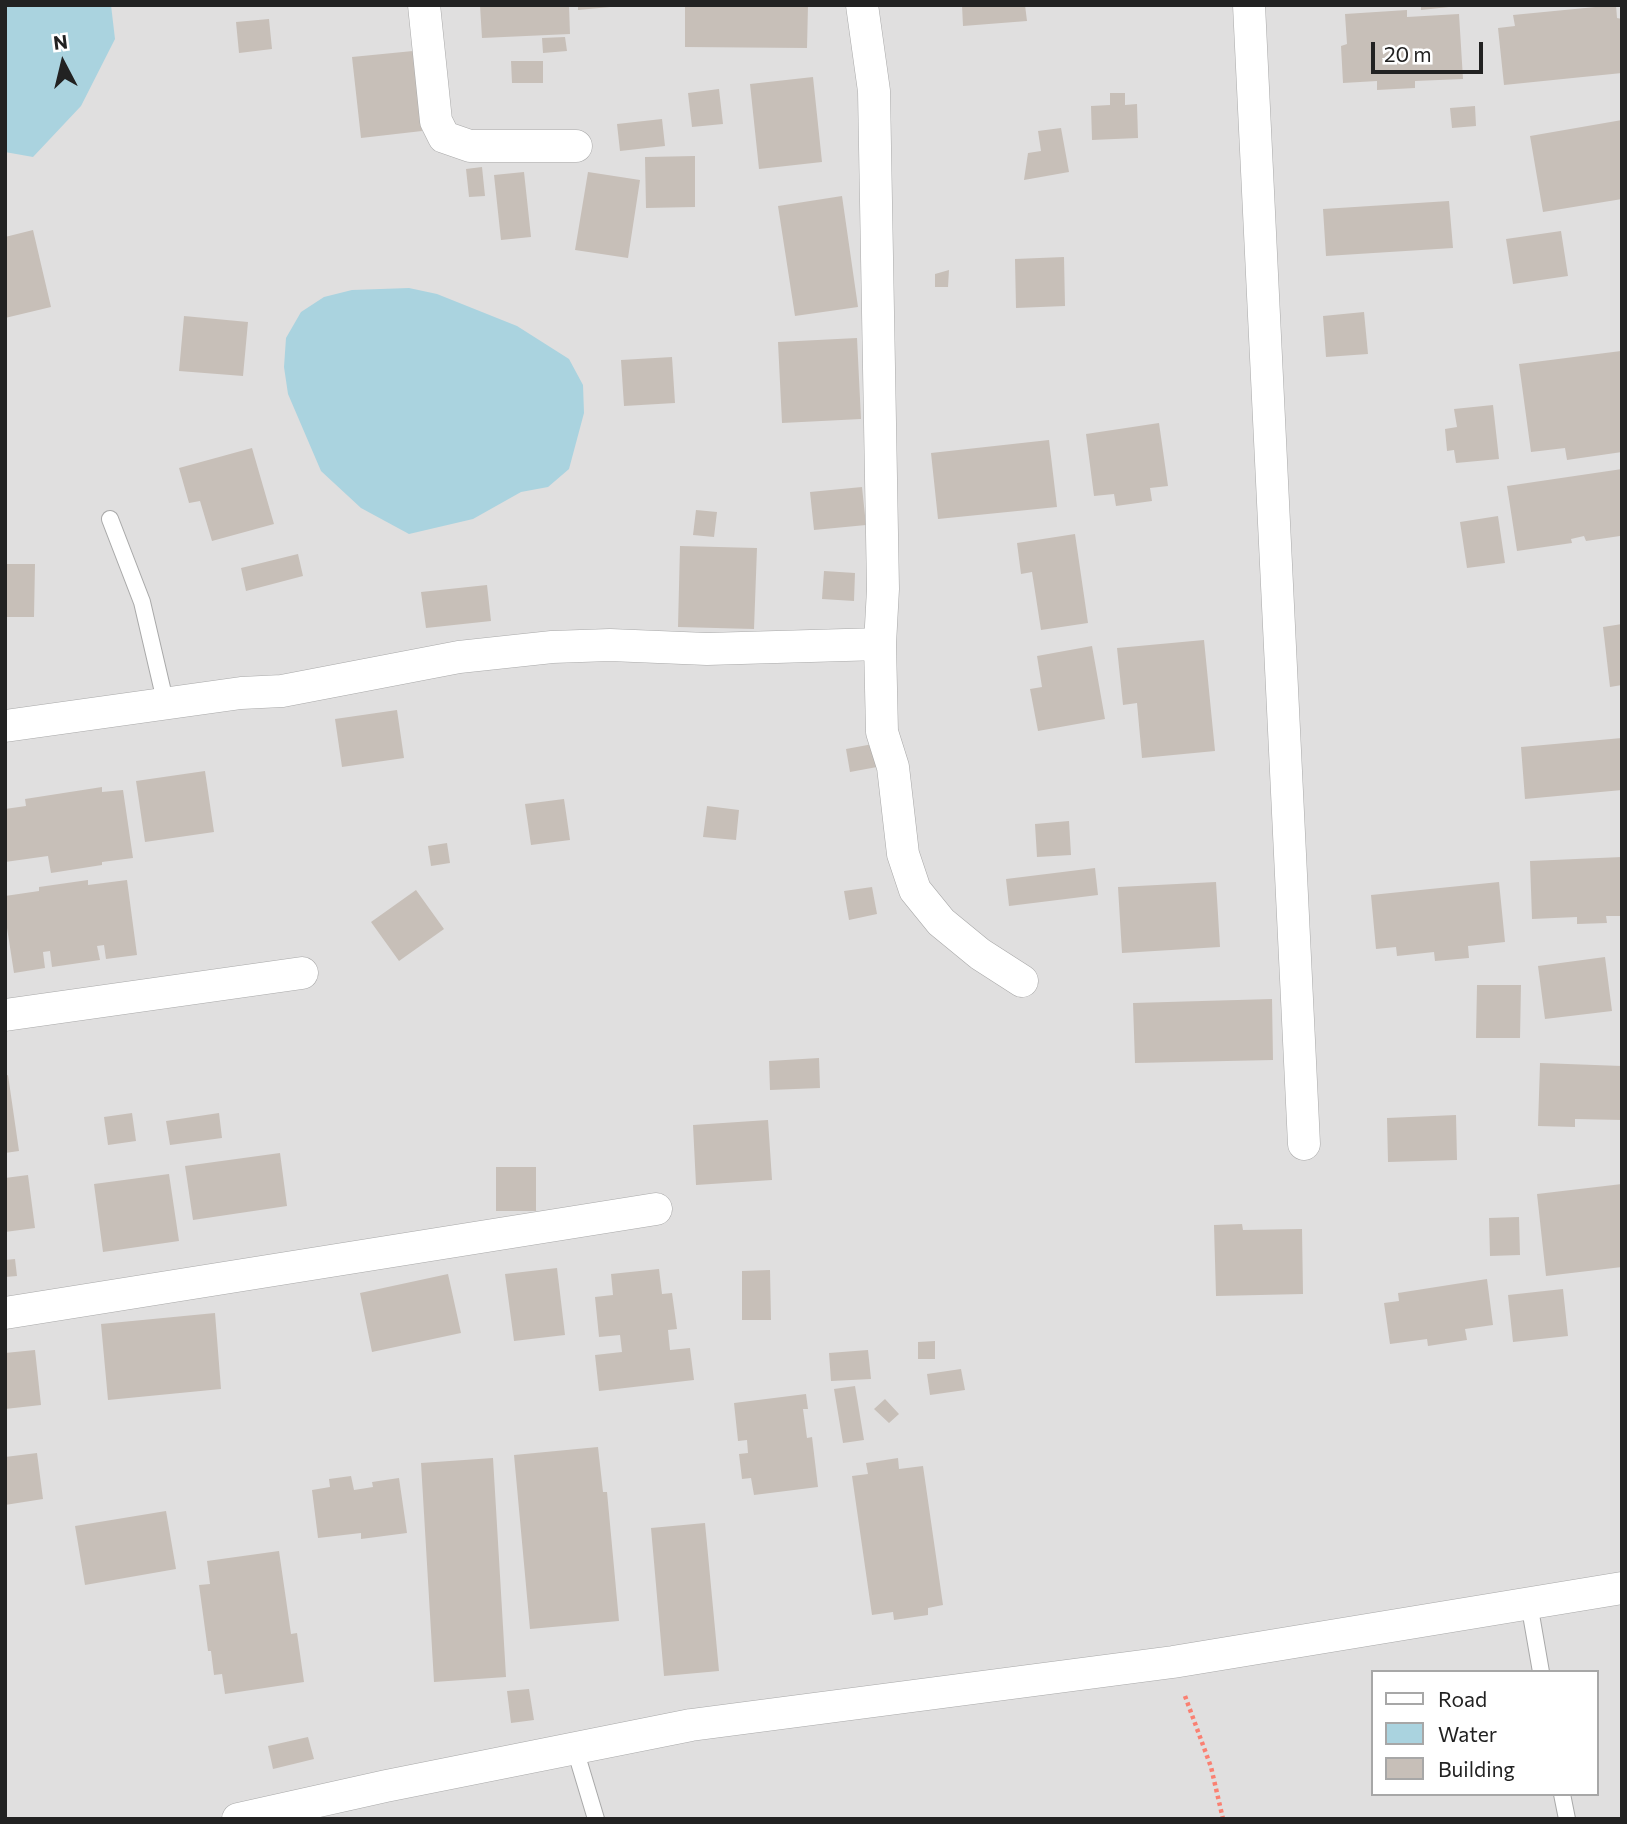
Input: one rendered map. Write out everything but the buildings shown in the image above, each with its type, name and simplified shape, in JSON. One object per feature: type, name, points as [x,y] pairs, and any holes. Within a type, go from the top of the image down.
[{"type":"street","points":[[424,5],[436,121],[443,137],[470,146],[576,146]]},
{"type":"street","points":[[862,5],[874,91],[883,589],[880,644],[882,732],[893,767],[903,854],[915,890],[941,922],[980,954],[1022,981]]},
{"type":"street","points":[[1249,5],[1304,1144]]},
{"type":"street","points":[[5,726],[241,693],[282,691],[459,657],[552,647],[610,645],[707,649],[880,644]]},
{"type":"street","points":[[5,1014],[302,973]]},
{"type":"street","points":[[5,1313],[656,1209]]},
{"type":"street","points":[[238,1819],[691,1725],[1173,1662],[1622,1588]]},
{"type":"lane","points":[[110,519],[142,602],[166,705]]},
{"type":"lane","points":[[1529,1603],[1541,1670]]},
{"type":"lane","points":[[575,1749],[596,1819]]},
{"type":"lane","points":[[1562,1796],[1566,1819]]},
{"type":"path","points":[[1173,1662],[1211,1767],[1223,1819]]},
{"type":"shaded area","points":[[5,5],[1622,5],[1622,1819],[5,1819]]},
{"type":"water","points":[[5,5],[111,5],[115,39],[81,106],[33,157],[5,152]]},
{"type":"water","points":[[409,288],[437,294],[517,326],[569,359],[583,385],[584,413],[569,469],[548,487],[521,492],[473,519],[409,534],[361,508],[321,471],[288,394],[284,367],[286,338],[301,312],[324,297],[352,290]]}]
